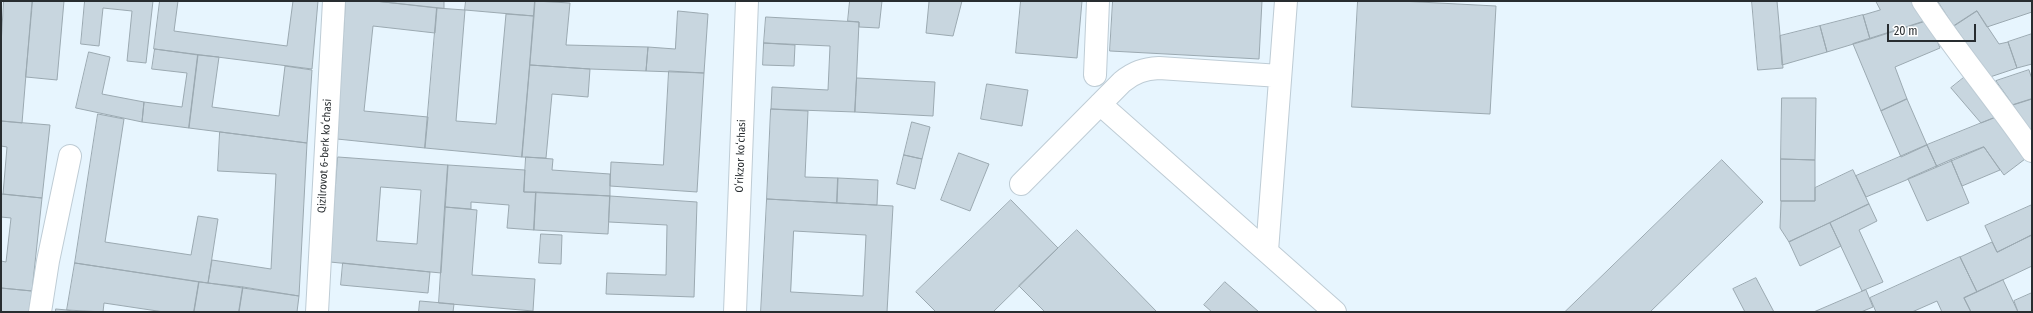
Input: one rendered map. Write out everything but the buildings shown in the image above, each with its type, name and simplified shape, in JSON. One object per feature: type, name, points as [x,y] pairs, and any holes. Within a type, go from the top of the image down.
[{"type":"street","name":"Qizilrovot 6-berk koʻchasi","points":[[317,312],[334,1]]},
{"type":"street","name":"Oʻrikzor koʻchasi","points":[[735,312],[747,1]]},
{"type":"street","points":[[1095,74],[1098,1]]},
{"type":"street","points":[[1267,251],[1286,1]]},
{"type":"street","points":[[1923,1],[1938,24],[2006,112],[2032,151]]},
{"type":"street","points":[[1021,184],[1131,74],[1144,69],[1159,68],[1280,76]]},
{"type":"street","points":[[1100,104],[1267,251],[1328,310]]},
{"type":"street","points":[[40,312],[48,262],[70,156]]}]
